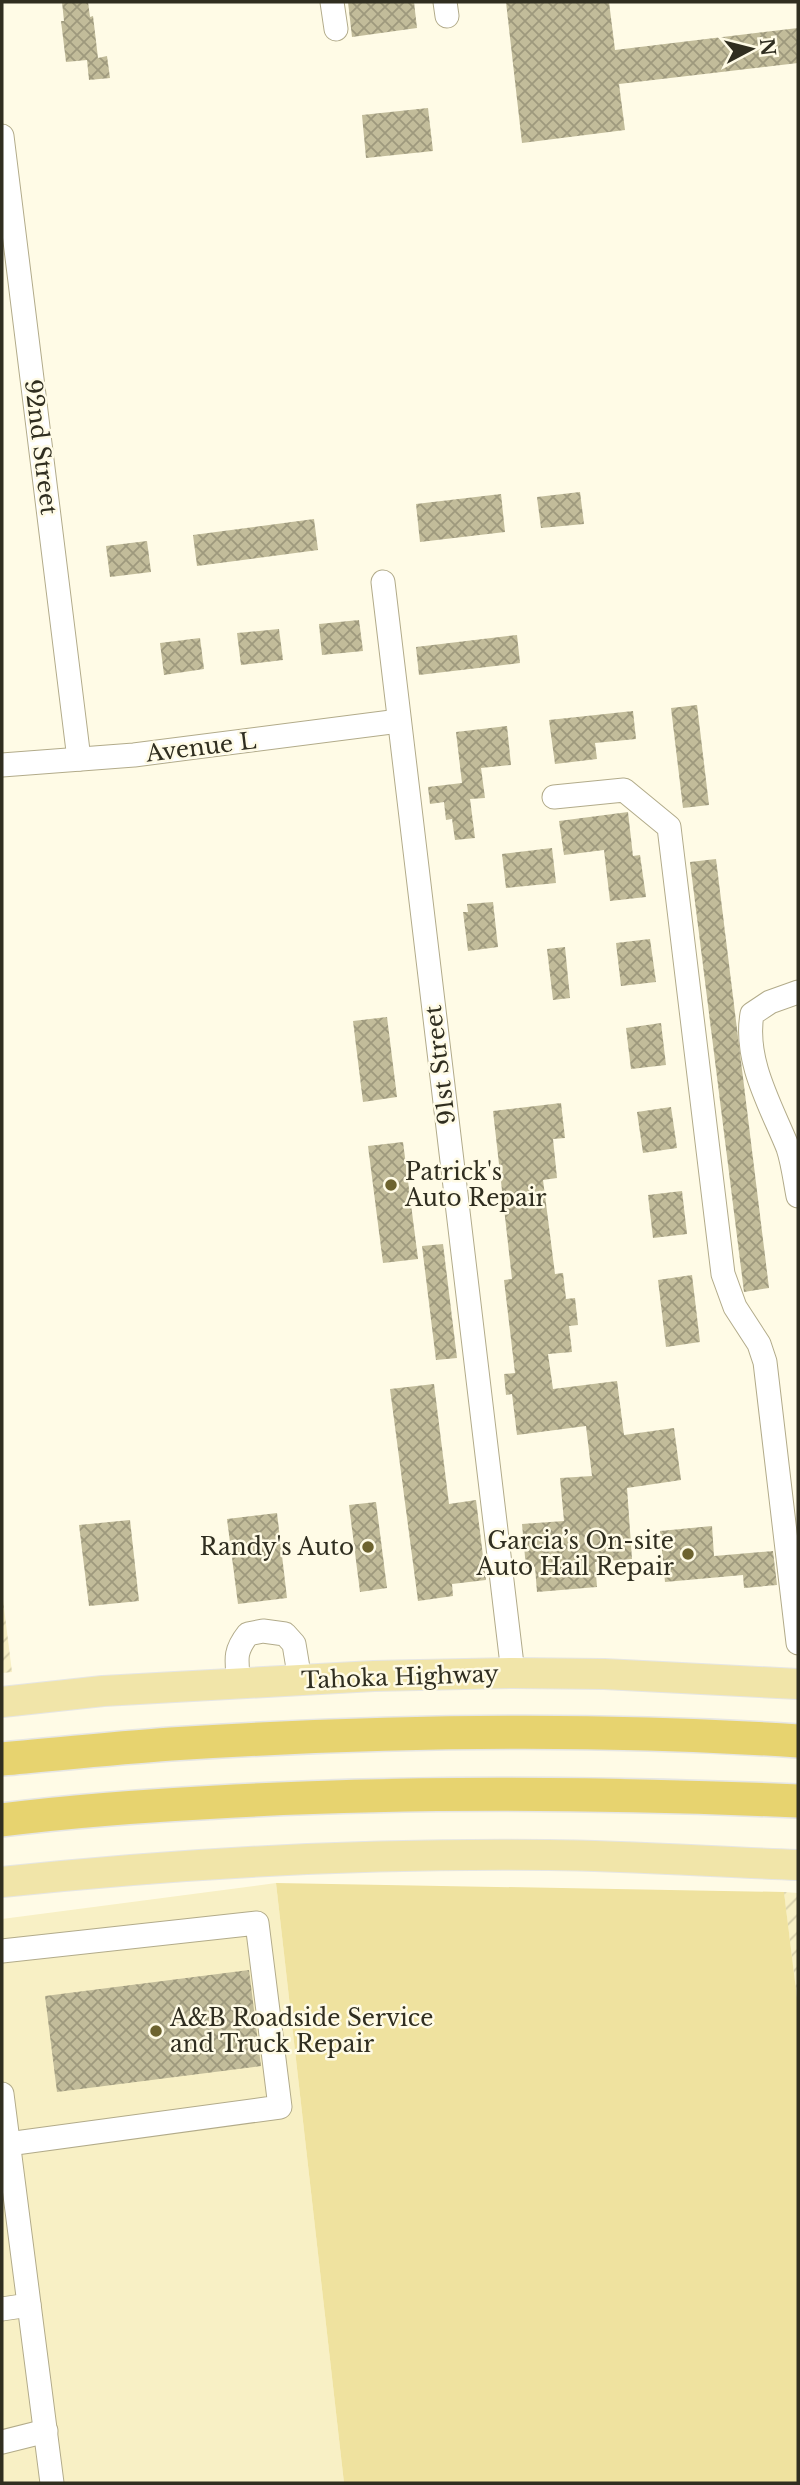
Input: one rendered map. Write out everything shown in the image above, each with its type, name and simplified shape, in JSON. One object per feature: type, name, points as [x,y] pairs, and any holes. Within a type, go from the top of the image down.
[{"type":"highway","points":[[2,1746],[153,1746],[488,1732],[615,1732],[798,1741]]},
{"type":"highway","points":[[2,1759],[153,1746]]},
{"type":"highway","points":[[2,1820],[108,1808],[436,1793],[659,1795],[798,1801]]},
{"type":"highway","points":[[2,1831],[108,1808]]},
{"type":"main road","name":"Tahoka Highway","points":[[2,1702],[103,1691],[374,1676],[604,1674],[798,1684]]},
{"type":"main road","points":[[2,1882],[240,1861],[449,1856],[551,1856],[798,1866]]},
{"type":"street","points":[[332,2],[336,29]]},
{"type":"street","name":"92nd Street","points":[[2,136],[79,759]]},
{"type":"street","name":"91st Street","points":[[383,582],[513,1673]]},
{"type":"street","name":"Avenue L","points":[[2,765],[134,755],[399,722]]},
{"type":"street","points":[[554,797],[624,790],[669,827],[723,1273],[735,1307],[759,1344],[765,1362],[798,1643]]},
{"type":"street","points":[[798,992],[770,1002],[752,1014],[749,1029],[751,1051],[772,1114],[789,1151],[798,1196]]},
{"type":"street","points":[[239,1685],[236,1653],[248,1634],[263,1631],[285,1634],[294,1644],[300,1680]]},
{"type":"street","points":[[2,1951],[257,1923],[280,2107],[8,2144]]},
{"type":"street","points":[[2,2094],[52,2483]]},
{"type":"street","points":[[2,2309],[29,2305]]},
{"type":"street","points":[[2,2442],[46,2431]]},
{"type":"shaded area","points":[[2,1592],[12,1672],[2,1673]]},
{"type":"shaded area","points":[[276,1883],[344,2483],[2,2483],[2,1919]]},
{"type":"shaded area","points":[[276,1883],[784,1892],[798,2006],[798,2483],[344,2483]]},
{"type":"shaded area","points":[[784,1892],[798,1893],[798,2008]]},
{"type":"building","points":[[62,2],[88,2],[90,17],[93,16],[98,58],[107,56],[110,78],[89,80],[87,60],[66,62],[61,21],[64,21]]},
{"type":"building","points":[[348,2],[414,2],[417,28],[352,37]]},
{"type":"building","points":[[506,2],[609,2],[615,50],[798,28],[798,63],[619,84],[625,130],[522,143]]},
{"type":"building","points":[[428,108],[433,151],[366,158],[362,115]]},
{"type":"building","points":[[580,492],[584,524],[541,528],[537,497]]},
{"type":"building","points":[[501,494],[505,532],[420,542],[416,504]]},
{"type":"building","points":[[314,519],[318,550],[197,566],[193,535]]},
{"type":"building","points":[[147,541],[151,572],[110,577],[106,546]]},
{"type":"building","points":[[359,620],[363,651],[322,655],[319,624]]},
{"type":"building","points":[[279,629],[283,660],[241,665],[237,633]]},
{"type":"building","points":[[517,635],[520,663],[419,675],[416,647]]},
{"type":"building","points":[[200,638],[204,669],[164,675],[160,643]]},
{"type":"building","points":[[697,705],[709,805],[683,808],[671,708]]},
{"type":"building","points":[[633,711],[636,739],[595,743],[597,759],[555,764],[549,720]]},
{"type":"building","points":[[507,726],[511,765],[481,768],[485,798],[470,799],[475,838],[455,840],[452,819],[446,820],[444,802],[430,804],[428,787],[462,783],[456,732]]},
{"type":"building","points":[[628,812],[633,856],[640,855],[646,897],[610,901],[604,850],[564,855],[559,821]]},
{"type":"building","points":[[552,848],[556,883],[506,888],[502,854]]},
{"type":"building","points":[[716,859],[769,1288],[744,1292],[690,862]]},
{"type":"building","points":[[493,902],[498,947],[468,951],[463,912],[468,912],[467,904]]},
{"type":"building","points":[[650,939],[656,982],[621,986],[616,943]]},
{"type":"building","points":[[565,947],[570,998],[553,1000],[547,949]]},
{"type":"building","points":[[387,1017],[397,1097],[363,1102],[353,1021]]},
{"type":"building","points":[[661,1023],[666,1065],[631,1069],[626,1028]]},
{"type":"building","points":[[561,1103],[565,1138],[553,1139],[557,1178],[543,1180],[555,1274],[563,1273],[566,1299],[575,1298],[578,1325],[569,1326],[572,1352],[548,1354],[553,1389],[617,1381],[624,1435],[674,1428],[681,1480],[627,1488],[632,1559],[595,1562],[597,1587],[537,1592],[535,1567],[526,1568],[522,1524],[564,1521],[560,1478],[592,1476],[586,1426],[517,1435],[512,1394],[506,1395],[504,1374],[515,1373],[504,1280],[512,1279],[493,1111]]},
{"type":"building","points":[[671,1107],[677,1148],[643,1153],[637,1112]]},
{"type":"building","name":"Patrick's Auto Repair","points":[[403,1142],[418,1259],[383,1263],[368,1146]]},
{"type":"building","points":[[682,1191],[687,1234],[653,1238],[648,1195]]},
{"type":"building","points":[[443,1244],[457,1358],[436,1360],[422,1246]]},
{"type":"building","points":[[692,1275],[700,1342],[666,1347],[658,1280]]},
{"type":"building","points":[[434,1384],[449,1504],[476,1500],[486,1580],[452,1584],[453,1596],[418,1601],[390,1389]]},
{"type":"building","name":"Randy's Auto","points":[[376,1502],[387,1588],[360,1592],[349,1505]]},
{"type":"building","points":[[277,1513],[287,1598],[238,1604],[227,1519]]},
{"type":"building","points":[[130,1520],[139,1601],[89,1606],[79,1525]]},
{"type":"building","name":"Garcia’s On-site Auto Hail Repair","points":[[712,1526],[714,1556],[773,1551],[777,1585],[744,1588],[743,1575],[665,1582],[660,1531]]},
{"type":"building","name":"A&B Roadside Service and Truck Repair","points":[[249,1970],[261,2066],[57,2092],[45,1996]]},
{"type":"place","name":"Patrick's Auto Repair","points":[[391,1185]]},
{"type":"place","name":"Randy's Auto","points":[[368,1547]]},
{"type":"place","name":"Garcia’s On-site Auto Hail Repair","points":[[688,1554]]},
{"type":"place","name":"A&B Roadside Service and Truck Repair","points":[[156,2031]]}]
